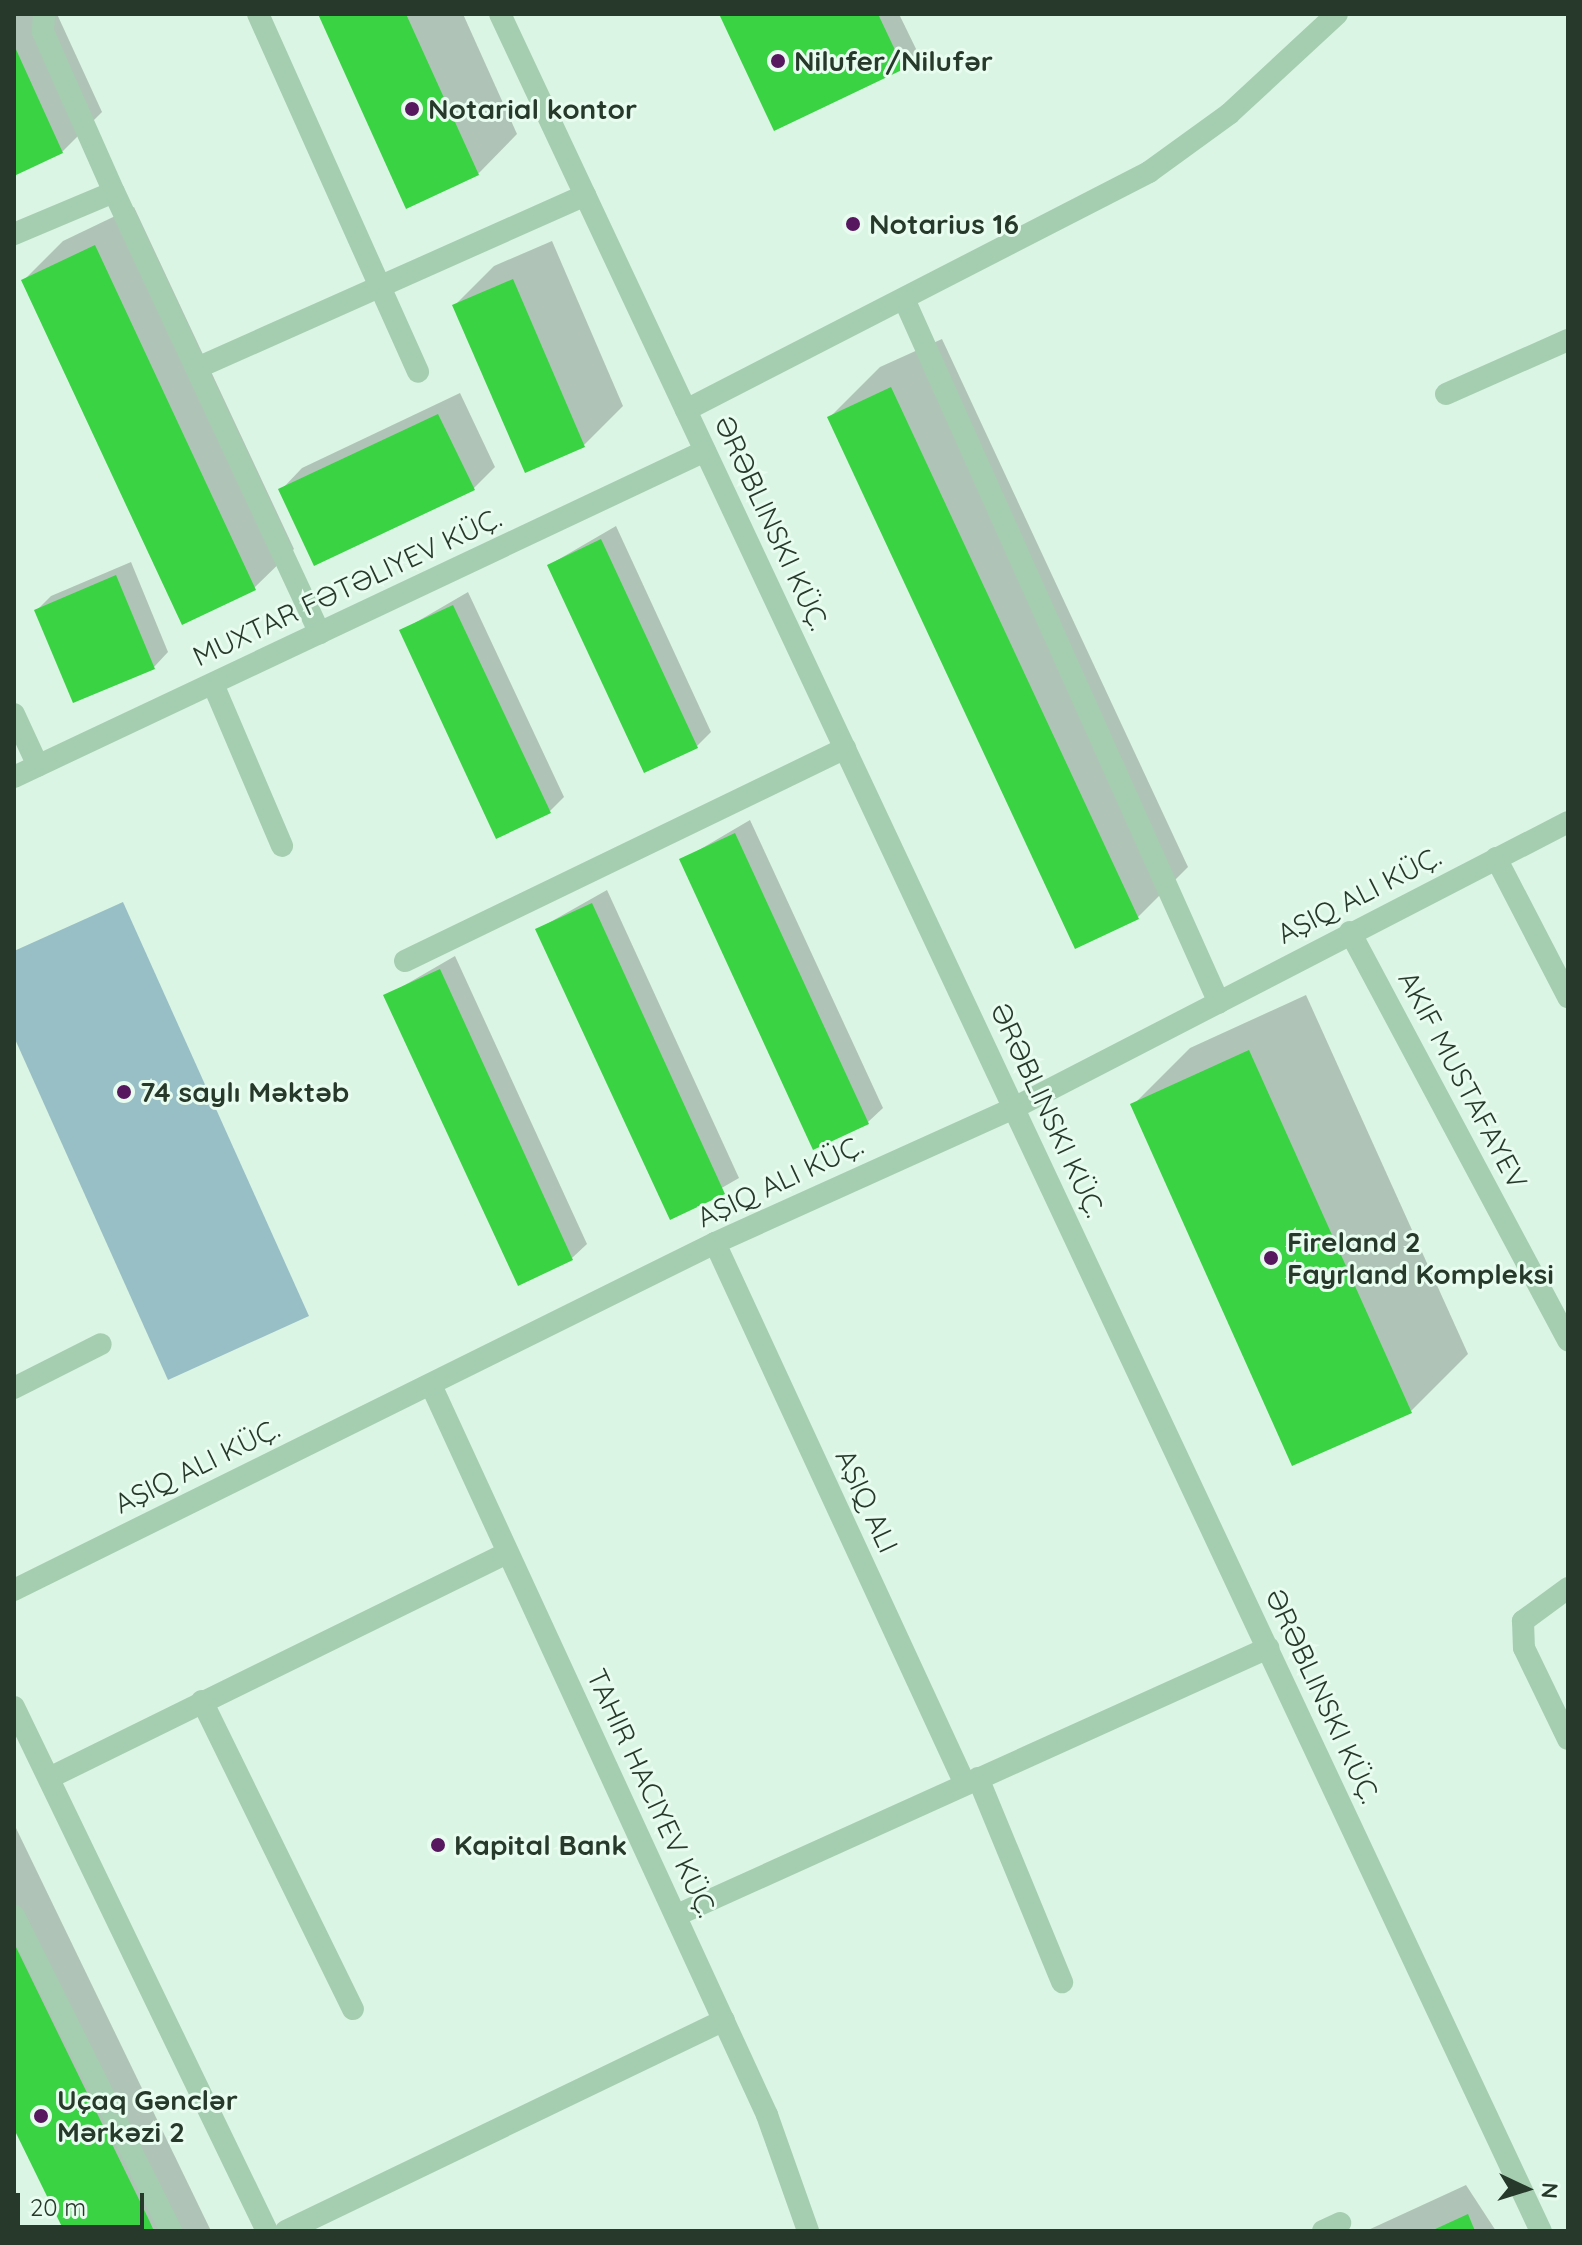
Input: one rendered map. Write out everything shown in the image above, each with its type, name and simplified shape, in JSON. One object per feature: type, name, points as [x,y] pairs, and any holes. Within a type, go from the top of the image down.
[{"type":"street","points":[[44,14],[43,32],[114,192],[320,633]]},
{"type":"street","points":[[258,14],[418,372]]},
{"type":"street","name":"ƏRƏBLINSKI KÜÇ.","points":[[500,14],[1541,2231]]},
{"type":"street","points":[[686,410],[904,299],[1193,143],[1337,14]]},
{"type":"street","points":[[14,234],[114,192]]},
{"type":"street","points":[[197,368],[585,195]]},
{"type":"street","points":[[904,299],[1219,1003]]},
{"type":"street","points":[[1446,394],[1568,340]]},
{"type":"street","name":"MUXTAR FƏTƏLIYEV KÜÇ.","points":[[14,777],[705,451]]},
{"type":"street","points":[[213,684],[282,846]]},
{"type":"street","points":[[14,714],[38,766]]},
{"type":"street","points":[[405,961],[845,748]]},
{"type":"street","points":[[14,1590],[715,1243],[1014,1108],[1568,822]]},
{"type":"street","points":[[1496,858],[1568,997]]},
{"type":"street","name":"AKIF MUSTAFAYEV","points":[[1350,932],[1568,1341]]},
{"type":"street","points":[[715,1243],[972,1781],[1062,1982]]},
{"type":"street","points":[[14,1388],[101,1344]]},
{"type":"street","points":[[431,1385],[724,2020],[808,2231]]},
{"type":"street","points":[[51,1777],[507,1553]]},
{"type":"street","points":[[1568,1588],[1523,1621],[1524,1648],[1568,1739]]},
{"type":"street","points":[[677,1915],[1268,1648]]},
{"type":"street","points":[[202,1701],[353,2009]]},
{"type":"street","points":[[14,1707],[51,1777],[267,2231]]},
{"type":"street","points":[[14,1916],[171,2231]]},
{"type":"street","points":[[286,2231],[724,2020]]},
{"type":"shaded area","points":[[123,902],[309,1316],[168,1380],[14,1037],[14,951]]},
{"type":"building","points":[[318,14],[406,14],[479,175],[406,209]]},
{"type":"building","points":[[719,14],[878,14],[904,69],[774,131]]},
{"type":"building","points":[[14,45],[63,153],[14,176]]},
{"type":"building","points":[[95,245],[256,590],[182,625],[21,280]]},
{"type":"building","points":[[513,279],[585,447],[525,473],[452,305]]},
{"type":"building","points":[[891,387],[1139,919],[1075,949],[827,417]]},
{"type":"building","points":[[438,414],[475,490],[314,566],[278,489]]},
{"type":"building","points":[[601,539],[698,748],[644,773],[547,565]]},
{"type":"building","points":[[116,575],[155,669],[73,703],[34,610]]},
{"type":"building","points":[[453,605],[551,813],[496,839],[399,630]]},
{"type":"building","points":[[735,833],[869,1124],[813,1150],[679,859]]},
{"type":"building","points":[[592,903],[725,1194],[670,1220],[535,929]]},
{"type":"building","points":[[440,969],[573,1260],[518,1286],[383,995]]},
{"type":"building","name":"Fireland 2 Fayrland Kompleksi","points":[[1249,1050],[1412,1413],[1292,1466],[1130,1104]]},
{"type":"building","points":[[14,1943],[154,2231],[64,2231],[14,2129]]},
{"type":"building","points":[[1468,2214],[1475,2231],[1431,2231]]},
{"type":"place","name":"Nilufer/Nilufər","points":[[778,61]]},
{"type":"place","name":"Notarial kontor","points":[[412,109]]},
{"type":"place","name":"Notarius 16","points":[[853,224]]},
{"type":"place","name":"74 saylı Məktəb","points":[[124,1092]]},
{"type":"place","name":"Fireland 2 Fayrland Kompleksi","points":[[1271,1258]]},
{"type":"place","name":"Kapital Bank","points":[[438,1845]]},
{"type":"place","name":"Uçaq Gənclər Mərkəzi 2","points":[[41,2116]]}]
